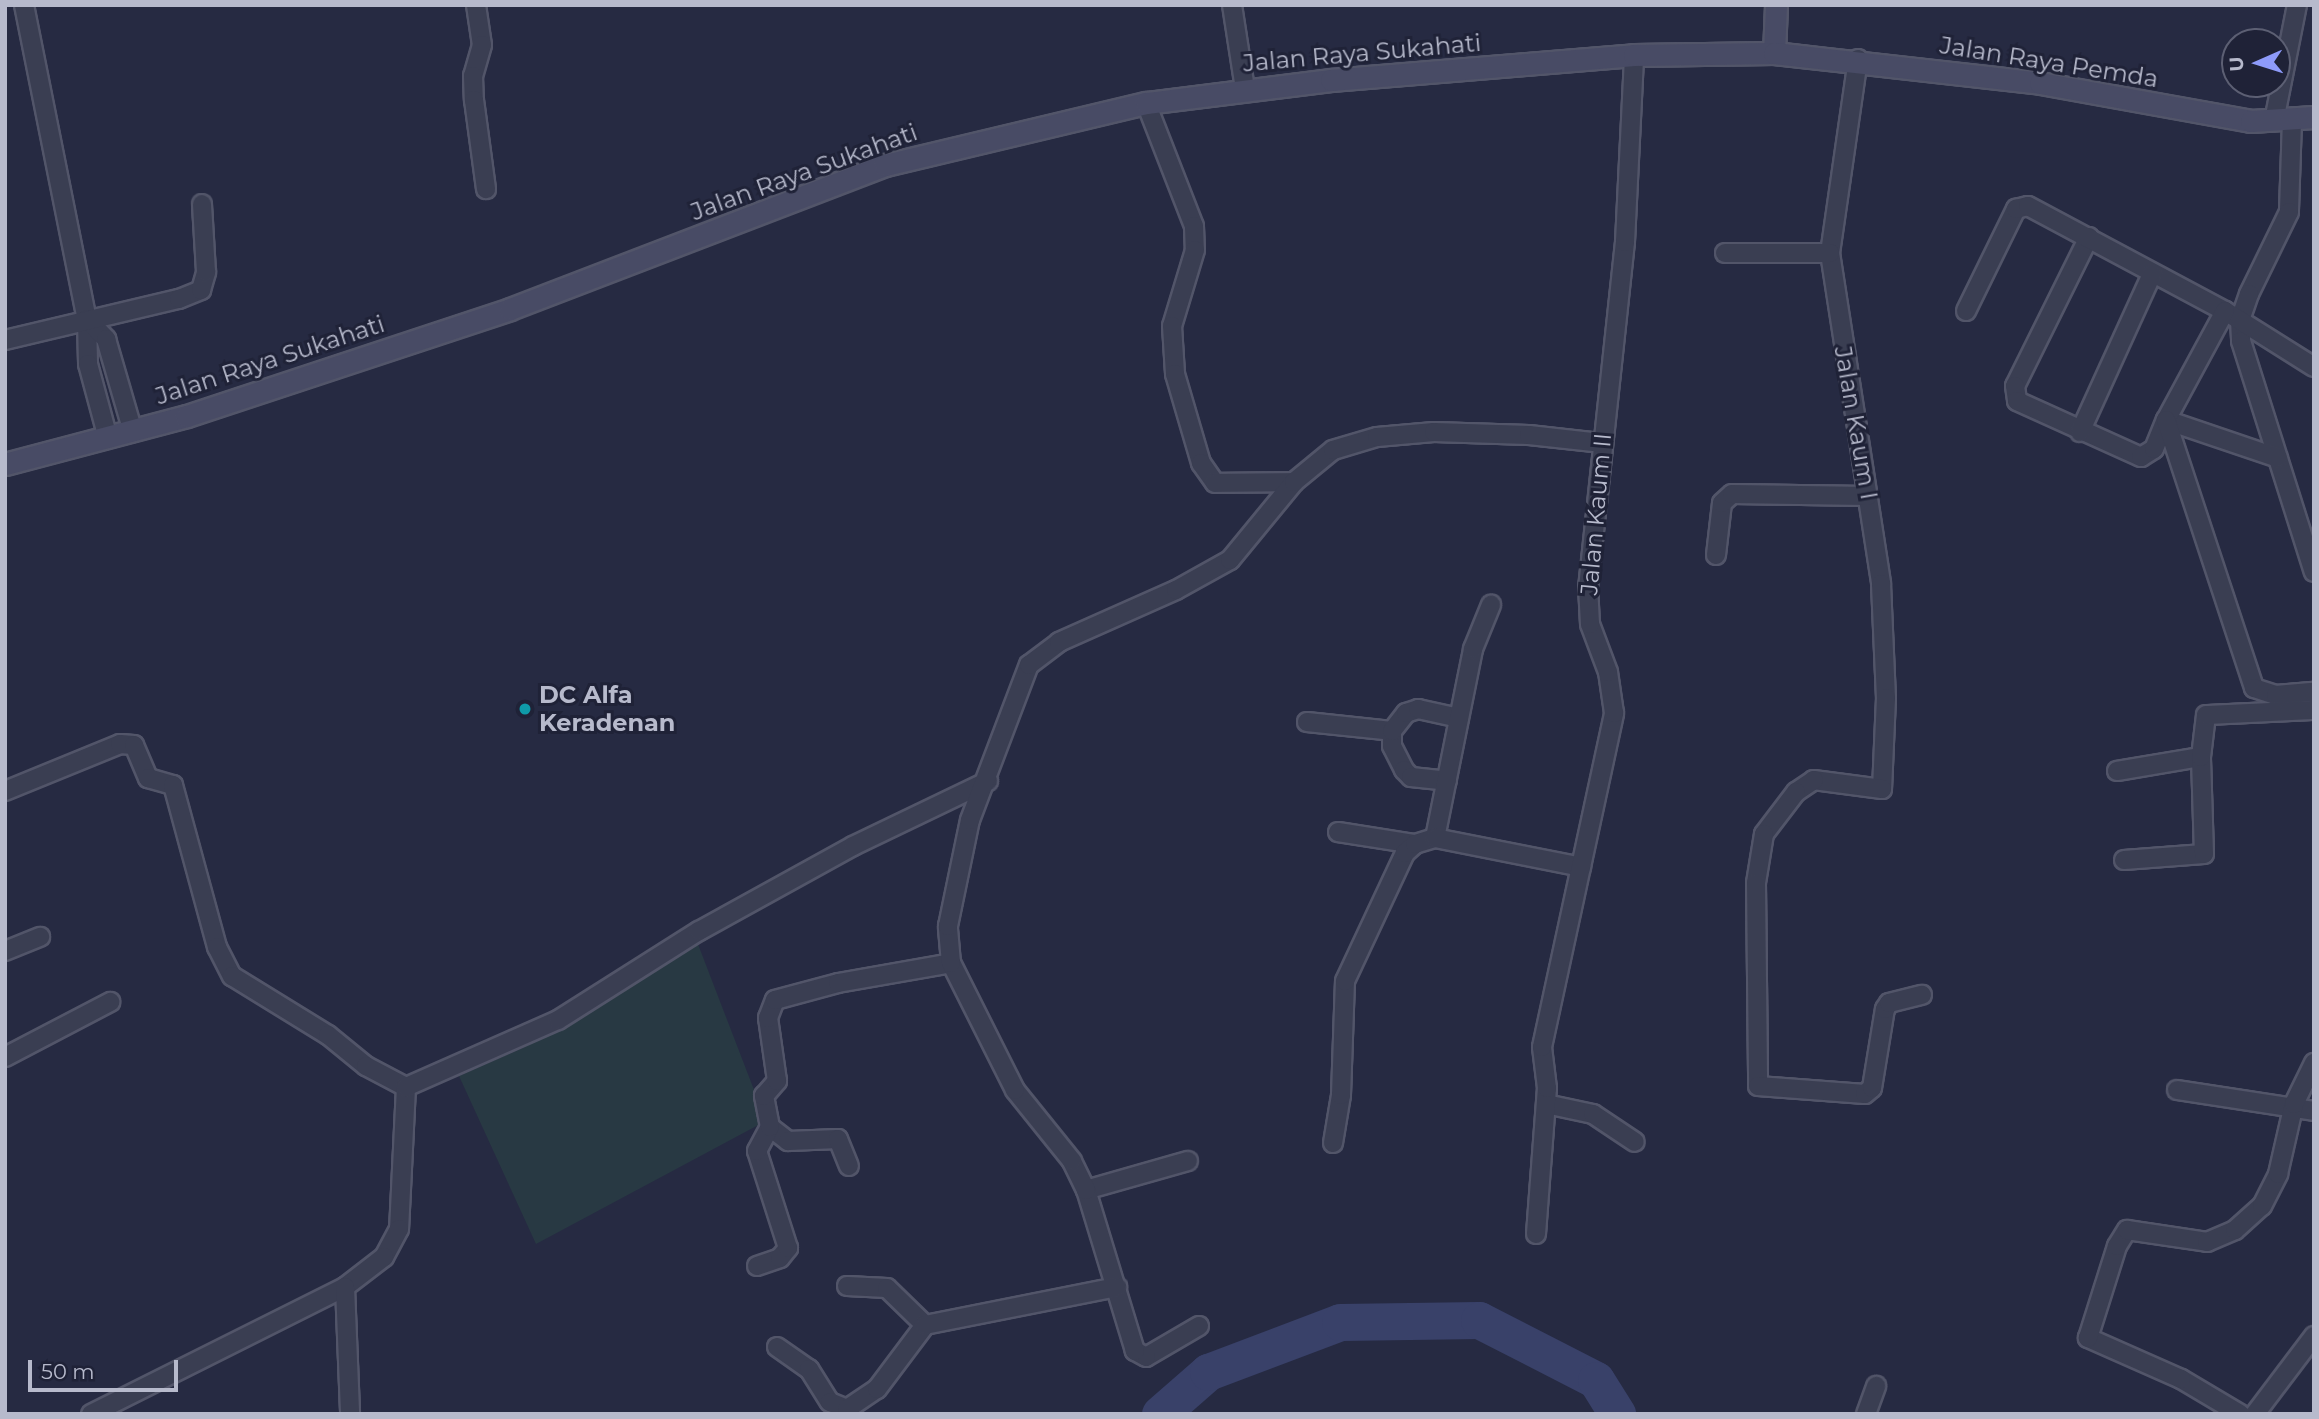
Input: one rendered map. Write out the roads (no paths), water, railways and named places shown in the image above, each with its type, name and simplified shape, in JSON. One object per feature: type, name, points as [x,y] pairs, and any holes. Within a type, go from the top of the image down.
[{"type":"main road","points":[[1774,53],[1776,5]]},
{"type":"main road","name":"Jalan Raya Sukahati","points":[[5,464],[133,432],[510,309],[885,165],[1146,103],[1245,89],[1634,55],[1774,53]]},
{"type":"main road","name":"Jalan Raya Pemda","points":[[1774,53],[1858,59],[2040,83],[2189,113],[2283,120],[2314,117]]},
{"type":"street","points":[[24,5],[87,319],[88,364],[108,438]]},
{"type":"street","points":[[476,5],[482,46],[473,76],[474,100],[486,188]]},
{"type":"street","points":[[1233,5],[1245,89]]},
{"type":"street","points":[[2089,237],[2014,394],[2017,401],[2080,432],[2141,457],[2154,449],[2166,421],[2233,316],[2289,212],[2283,120],[2297,5]]},
{"type":"street","name":"Jalan Kaum II","points":[[1536,1234],[1546,1104],[1546,1059],[1542,1047],[1614,713],[1612,686],[1588,609],[1601,443],[1625,242],[1634,55]]},
{"type":"street","name":"Jalan Kaum I","points":[[1858,59],[1830,253],[1868,496],[1886,648],[1882,789],[1814,780],[1796,792],[1764,834],[1756,883],[1758,1086],[1865,1094],[1872,1088],[1885,1009],[1889,1003],[1922,995]]},
{"type":"street","points":[[1146,103],[1194,226],[1195,250],[1172,326],[1175,374],[1201,463],[1215,483],[1294,482]]},
{"type":"street","points":[[5,340],[179,299],[201,290],[206,272],[202,204]]},
{"type":"street","points":[[1966,311],[2019,206],[2028,206],[2233,316],[2314,367]]},
{"type":"street","points":[[1725,253],[1830,253]]},
{"type":"street","points":[[2080,432],[2152,274]]},
{"type":"street","points":[[2233,316],[2314,572]]},
{"type":"street","points":[[87,319],[106,340],[133,432]]},
{"type":"street","points":[[2166,421],[2278,458]]},
{"type":"street","points":[[2166,421],[2254,688],[2276,695],[2314,692]]},
{"type":"street","points":[[1199,1326],[1141,1357],[1128,1331],[1087,1190],[1072,1161],[1009,1081],[951,963],[948,926],[970,820],[988,781],[1022,679],[1036,655],[1230,560],[1294,482],[1333,450],[1401,434],[1530,435],[1601,443]]},
{"type":"street","points":[[1716,555],[1722,503],[1731,494],[1749,491],[1868,496]]},
{"type":"street","points":[[1435,838],[1473,649],[1491,605]]},
{"type":"street","points":[[1447,781],[1411,777],[1404,770],[1392,746],[1392,731],[1406,713],[1418,709],[1459,718]]},
{"type":"street","points":[[2124,860],[2204,855],[2201,757],[2206,715],[2314,710]]},
{"type":"street","points":[[1307,722],[1392,731]]},
{"type":"street","points":[[5,791],[120,744],[134,745],[148,778],[173,785],[216,947],[232,975],[328,1035],[366,1066],[406,1087]]},
{"type":"street","points":[[2117,771],[2201,757]]},
{"type":"street","points":[[406,1087],[558,1020],[699,931],[853,846],[988,781]]},
{"type":"street","points":[[1338,832],[1415,844]]},
{"type":"street","points":[[1333,1143],[1341,1095],[1345,981],[1405,853],[1415,844],[1435,838],[1581,867]]},
{"type":"street","points":[[5,951],[40,937]]},
{"type":"street","points":[[757,1266],[780,1258],[788,1248],[757,1151],[770,1127],[764,1096],[777,1081],[768,1018],[775,1000],[838,983],[951,963]]},
{"type":"street","points":[[5,1057],[110,1002]]},
{"type":"street","points":[[2240,1414],[2180,1379],[2088,1338],[2117,1246],[2127,1230],[2197,1244],[2221,1240],[2257,1212],[2278,1174],[2294,1104],[2314,1063]]},
{"type":"street","points":[[91,1414],[345,1287],[384,1257],[399,1229],[406,1087]]},
{"type":"street","points":[[2177,1090],[2294,1104],[2314,1111]]},
{"type":"street","points":[[1546,1104],[1593,1114],[1635,1142]]},
{"type":"street","points":[[770,1127],[788,1141],[838,1139],[849,1166]]},
{"type":"street","points":[[1087,1190],[1188,1161]]},
{"type":"street","points":[[847,1286],[887,1288],[925,1325]]},
{"type":"street","points":[[345,1287],[350,1414]]},
{"type":"street","points":[[777,1347],[809,1369],[830,1402],[847,1409],[877,1389],[925,1325],[1116,1287]]},
{"type":"street","points":[[2255,1414],[2314,1336]]},
{"type":"street","points":[[1866,1414],[1876,1386]]},
{"type":"waterway","points":[[1160,1414],[1208,1372],[1340,1322],[1479,1320],[1596,1380],[1617,1414]]},
{"type":"place","name":"DC Alfa Keradenan","points":[[525,709]]}]
